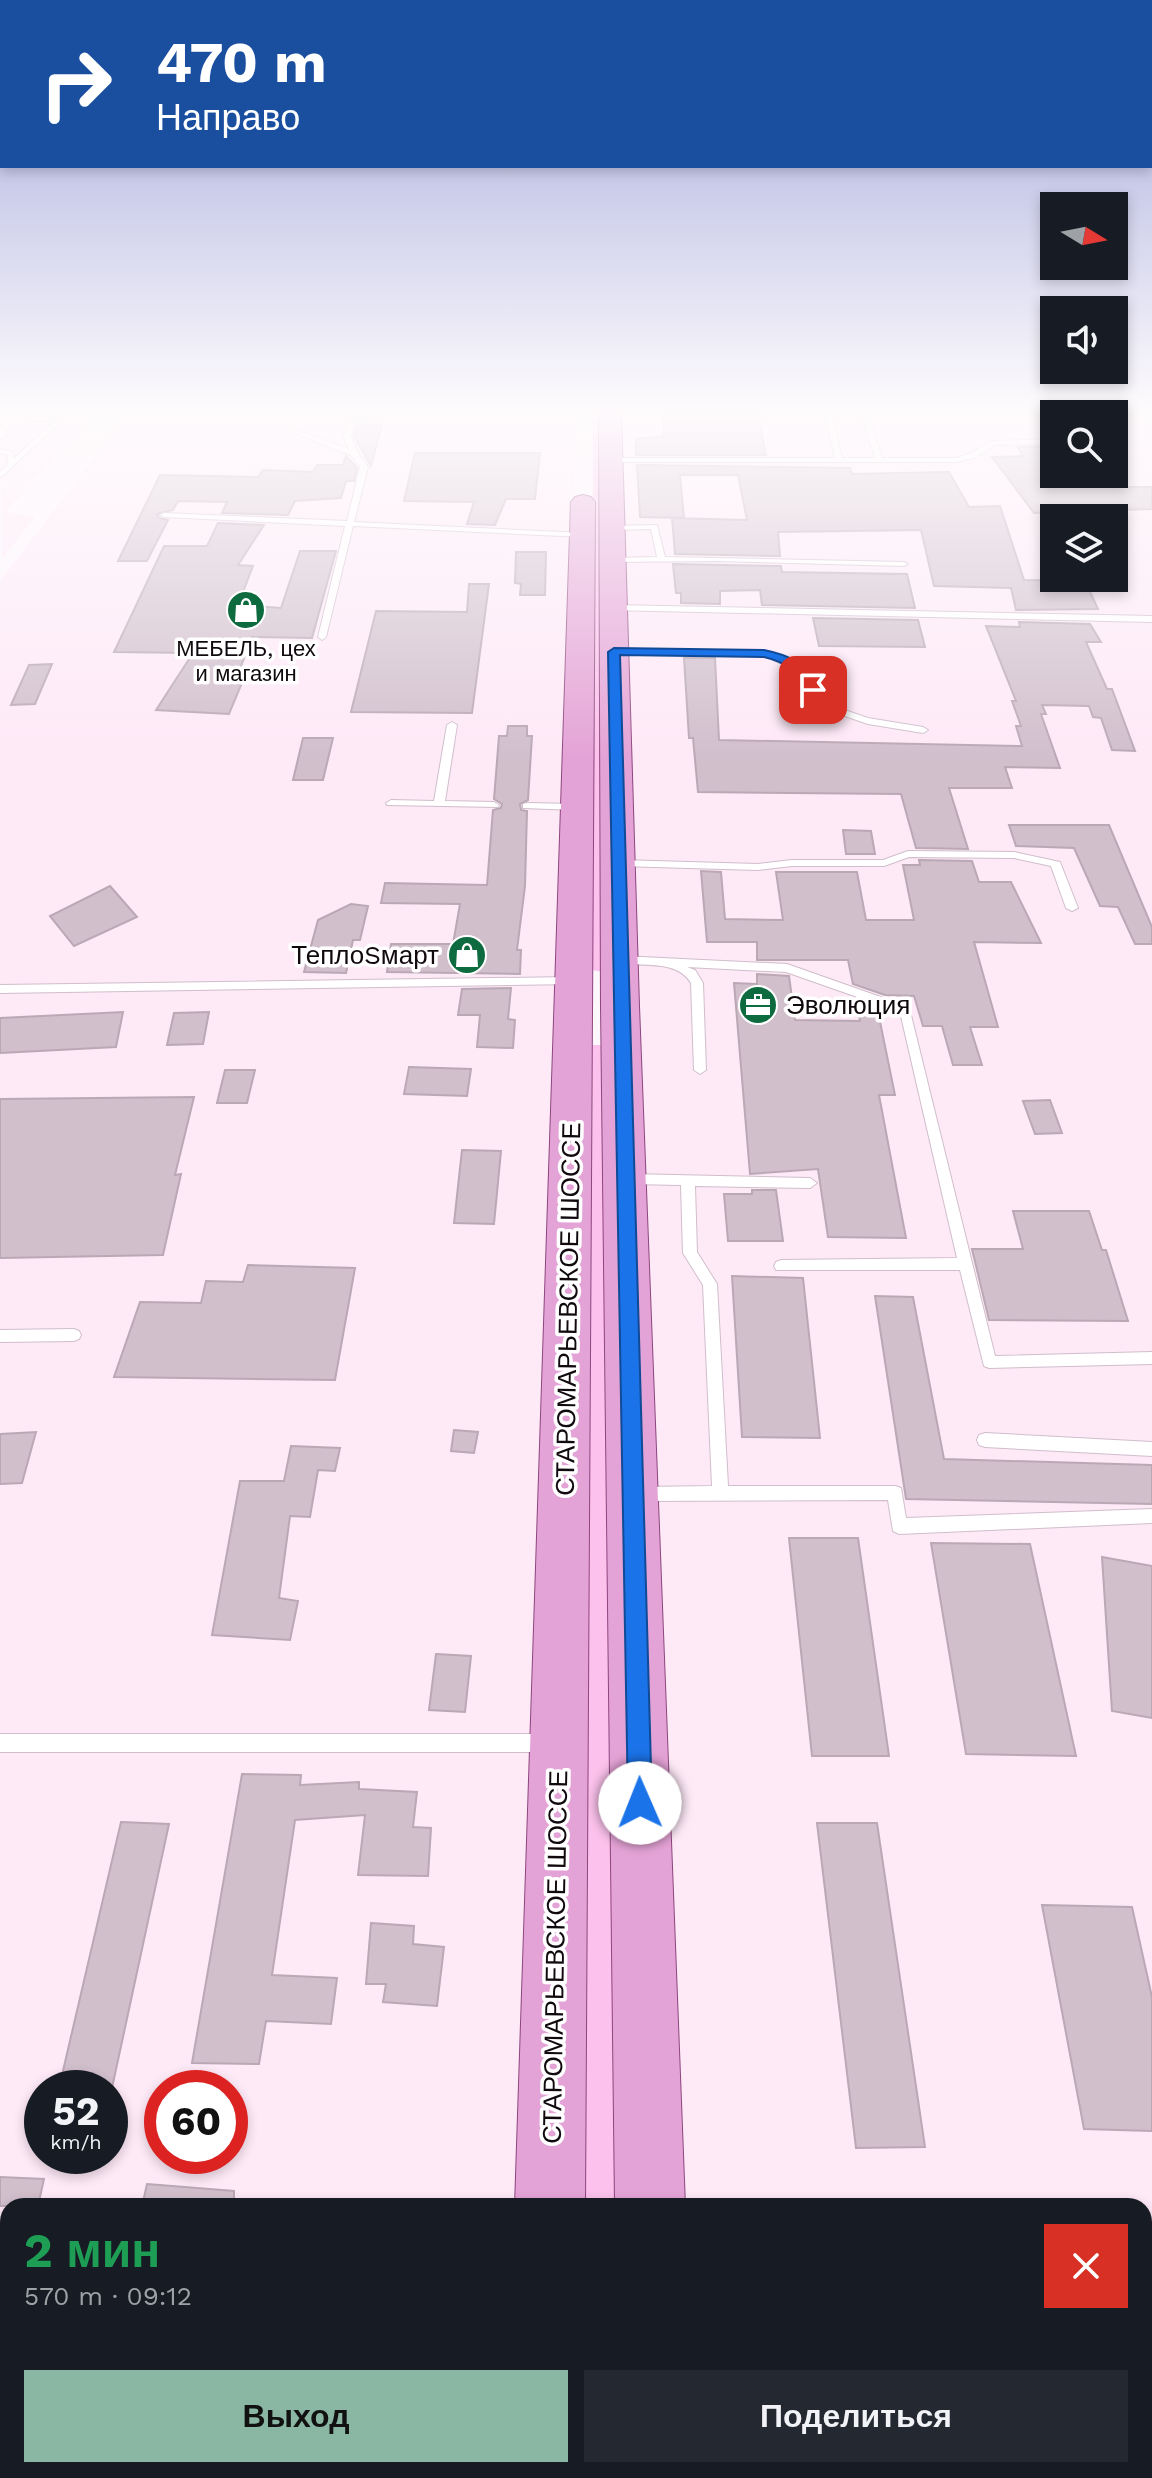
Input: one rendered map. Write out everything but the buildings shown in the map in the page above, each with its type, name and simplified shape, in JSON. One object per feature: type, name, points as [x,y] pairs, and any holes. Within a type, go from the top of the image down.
[{"type":"main road","name":"СТАРОМАРЬЕВСКОЕ ШОССЕ","points":[[600,527],[614,630],[619,863],[637,961],[620,1006],[650,2198]]},
{"type":"main road","name":"СТАРОМАРЬЕВСКОЕ ШОССЕ","points":[[550,2198],[575,994],[576,807],[604,527]]},
{"type":"main road","points":[[575,994],[620,1006]]},
{"type":"lane","points":[[322,637],[348,527]]},
{"type":"lane","points":[[388,527],[602,541],[661,559],[904,564]]},
{"type":"lane","points":[[602,541],[654,527],[661,559]]},
{"type":"lane","points":[[614,630],[1152,619]]},
{"type":"lane","points":[[614,630],[781,657],[802,670],[813,690],[835,710],[872,721],[923,730]]},
{"type":"lane","points":[[439,804],[452,725]]},
{"type":"lane","points":[[391,803],[494,805]]},
{"type":"lane","points":[[527,806],[576,807]]},
{"type":"lane","points":[[619,863],[758,867],[792,863],[884,863],[908,854],[1014,855],[1056,864],[1072,908]]},
{"type":"lane","points":[[637,961],[691,973],[697,983],[700,1070]]},
{"type":"lane","points":[[637,961],[787,968],[905,1010],[989,1362],[1152,1358]]},
{"type":"lane","points":[[0,989],[575,994]]},
{"type":"lane","points":[[625,1179],[810,1183]]},
{"type":"lane","points":[[688,1180],[690,1253],[710,1284],[720,1493]]},
{"type":"lane","points":[[781,1266],[966,1264]]},
{"type":"lane","points":[[0,1336],[74,1335]]},
{"type":"lane","points":[[985,1440],[1152,1449]]},
{"type":"lane","points":[[632,1494],[895,1493],[899,1526],[1152,1516]]},
{"type":"lane","points":[[0,1743],[559,1743]]},
{"type":"shaded area","points":[[2,527],[27,527],[2,559]]},
{"type":"shaded area","points":[[42,527],[574,527],[525,2198],[0,2198],[0,581]]},
{"type":"shaded area","points":[[593,527],[604,527],[604,972],[592,970]]},
{"type":"shaded area","points":[[618,527],[1040,527],[1040,592],[1128,592],[1128,527],[1152,527],[1152,2198],[660,2198]]},
{"type":"shaded area","points":[[604,1045],[619,2198],[585,2198],[589,1047]]},
{"type":"place","name":"МЕБЕЛЬ, цех и магазин","points":[[246,610]]},
{"type":"place","name":"ТеплоSмарт","points":[[467,955]]},
{"type":"place","name":"Эволюция","points":[[758,1005]]},
{"type":"route","points":[[640,1803],[614,652],[764,653],[781,657],[802,670],[813,690]]}]
